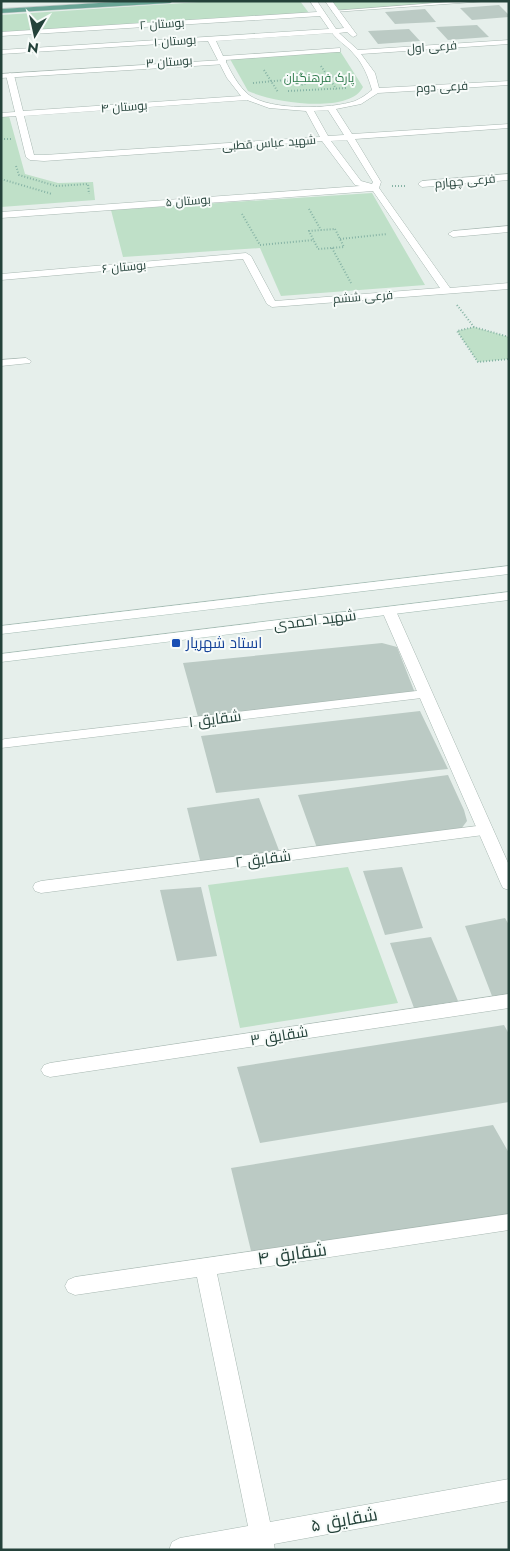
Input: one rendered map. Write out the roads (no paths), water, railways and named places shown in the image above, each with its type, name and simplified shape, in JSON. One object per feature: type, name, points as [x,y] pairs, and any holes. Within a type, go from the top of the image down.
[{"type":"main road","points":[[1,4],[54,1]]},
{"type":"main road","points":[[1,12],[170,1]]},
{"type":"street","points":[[314,1],[334,31],[348,47],[355,50],[371,73],[376,91]]},
{"type":"street","points":[[328,1],[362,45],[355,50]]},
{"type":"street","name":"بوستان ۲","points":[[1,34],[322,14]]},
{"type":"street","name":"بوستان ۱","points":[[1,52],[350,30]]},
{"type":"street","points":[[211,39],[235,84],[248,98]]},
{"type":"street","name":"فرعی اول","points":[[355,50],[509,42]]},
{"type":"street","name":"بوستان ۳","points":[[4,74],[222,60],[337,50]]},
{"type":"street","points":[[4,74],[20,114]]},
{"type":"street","name":"فرعی دوم","points":[[376,91],[509,83]]},
{"type":"street","name":"بوستان ۴","points":[[1,115],[248,98],[267,104],[309,109],[331,108],[358,102],[376,91]]},
{"type":"street","points":[[331,108],[377,182],[374,188]]},
{"type":"street","points":[[309,109],[325,139],[358,183],[374,188],[447,291]]},
{"type":"street","name":"شهید عباس قطبی","points":[[20,114],[30,157],[44,158],[507,127]]},
{"type":"street","name":"فرعی چهارم","points":[[422,184],[509,177]]},
{"type":"street","name":"بوستان ۵","points":[[1,215],[374,188]]},
{"type":"street","points":[[453,234],[509,229]]},
{"type":"street","name":"فرعی ششم","points":[[246,256],[272,304],[509,286]]},
{"type":"street","name":"بوستان ۶","points":[[1,277],[246,256]]},
{"type":"street","points":[[1,363],[26,361]]},
{"type":"street","name":"شهید احمدی","points":[[1,630],[509,570]]},
{"type":"street","name":"شهید احمدی","points":[[1,658],[509,596]]},
{"type":"street","points":[[389,610],[509,884]]},
{"type":"street","name":"شقایق ۱","points":[[5,744],[425,694]]},
{"type":"street","name":"شقایق ۲","points":[[41,887],[485,830]]},
{"type":"street","name":"شقایق ۳","points":[[50,1070],[509,1001]]},
{"type":"street","name":"شقایق ۴","points":[[75,1286],[509,1222]]},
{"type":"street","points":[[205,1267],[262,1543]]},
{"type":"street","name":"شقایق ۵","points":[[180,1550],[262,1543],[509,1490]]},
{"type":"lane","points":[[334,11],[486,1]]},
{"type":"place","name":"استاد شهریار","points":[[176,643]]},
{"type":"park label","name":"پارک فرهنگیان","points":[[319,78]]}]
